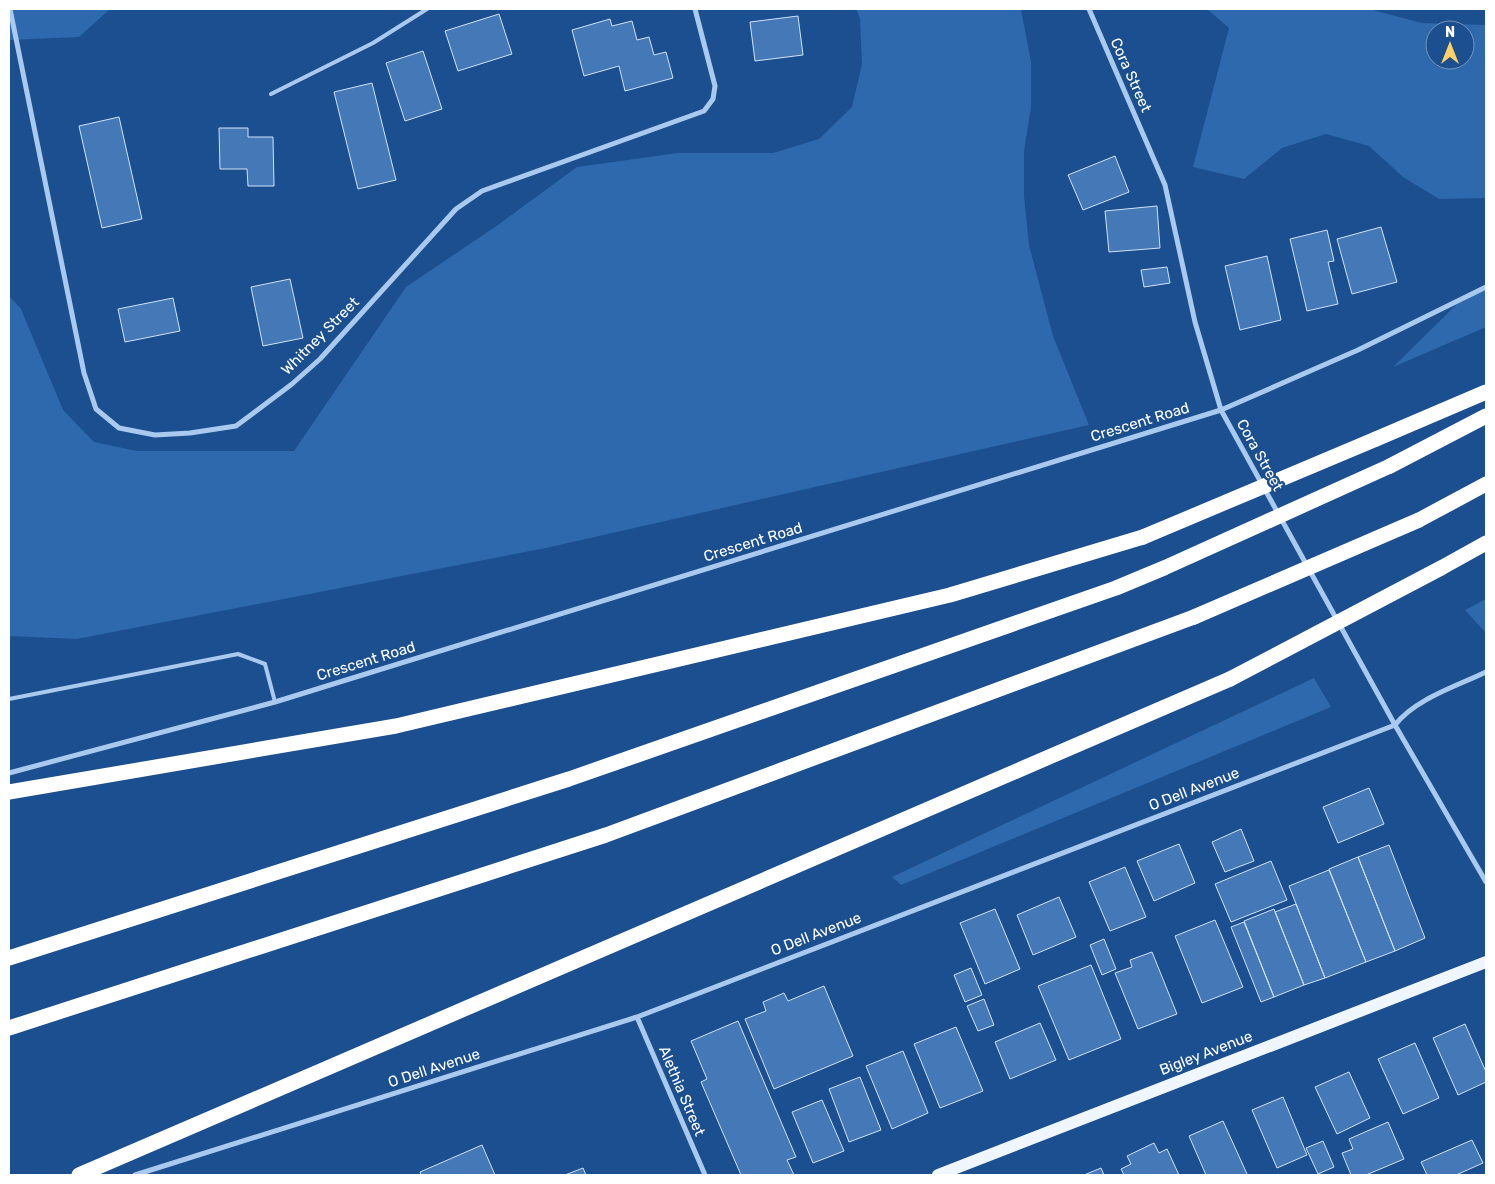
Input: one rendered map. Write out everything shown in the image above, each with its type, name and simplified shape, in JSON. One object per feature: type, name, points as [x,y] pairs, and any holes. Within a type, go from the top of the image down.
[{"type":"highway","points":[[9,792],[396,726],[950,595],[1143,536],[1486,392]]},
{"type":"highway","points":[[9,958],[569,778],[1116,588],[1390,466],[1486,416]]},
{"type":"highway","points":[[9,1028],[606,835],[1194,617],[1419,520],[1486,484]]},
{"type":"highway","points":[[79,1175],[1230,679],[1486,543]]},
{"type":"main road","name":"Bigley Avenue","points":[[938,1175],[1486,962]]},
{"type":"street","name":"Whitney Street","points":[[10,9],[84,373],[96,409],[119,428],[155,435],[190,433],[236,426],[292,384],[320,358],[456,209],[482,191],[704,111],[713,99],[715,86],[695,9]]},
{"type":"street","name":"Cora Street","points":[[1089,9],[1166,184],[1195,322],[1221,410],[1395,725],[1486,882]]},
{"type":"street","name":"Crescent Road","points":[[9,773],[275,702],[1221,410],[1358,350],[1486,287]]},
{"type":"street","name":"O Dell Avenue","points":[[135,1175],[637,1016],[1395,725],[1403,714],[1418,704],[1486,672]]},
{"type":"street","name":"Alethia Street","points":[[637,1016],[705,1175]]},
{"type":"lane","points":[[271,94],[373,43],[427,9]]},
{"type":"lane","points":[[9,699],[238,654],[265,664],[275,702]]},
{"type":"shaded area","points":[[9,9],[110,9],[79,37],[9,40]]},
{"type":"shaded area","points":[[856,9],[1021,9],[1031,62],[1031,107],[1024,151],[1024,196],[1029,245],[1053,336],[1089,425],[546,548],[77,639],[9,636],[9,296],[21,309],[63,410],[94,442],[137,451],[294,451],[406,287],[495,227],[577,167],[678,153],[773,153],[819,139],[852,107],[862,64],[860,18]]},
{"type":"shaded area","points":[[1207,9],[1369,9],[1425,23],[1425,70],[1475,70],[1475,25],[1486,25],[1486,198],[1439,199],[1403,177],[1369,146],[1326,134],[1282,148],[1244,179],[1193,167],[1229,28]]},
{"type":"shaded area","points":[[1486,289],[1486,327],[1393,367],[1456,305]]},
{"type":"shaded area","points":[[1486,599],[1486,633],[1465,610]]},
{"type":"shaded area","points":[[1314,678],[1331,707],[901,885],[892,877]]},
{"type":"building","points":[[499,14],[512,54],[458,71],[445,31]]},
{"type":"building","points":[[798,16],[803,55],[755,61],[750,22]]},
{"type":"building","points":[[610,19],[612,26],[632,21],[637,40],[649,37],[654,55],[666,52],[673,78],[625,91],[619,66],[584,76],[572,30]]},
{"type":"building","points":[[423,51],[442,109],[405,121],[386,63]]},
{"type":"building","points":[[372,83],[396,180],[358,189],[334,92]]},
{"type":"building","points":[[119,117],[142,219],[102,228],[79,126]]},
{"type":"building","points":[[219,128],[248,128],[248,137],[273,137],[274,186],[248,186],[247,169],[220,169]]},
{"type":"building","points":[[1115,156],[1129,192],[1083,210],[1068,175]]},
{"type":"building","points":[[1157,206],[1160,248],[1109,252],[1105,211]]},
{"type":"building","points":[[1381,227],[1397,282],[1352,294],[1337,239]]},
{"type":"building","points":[[1327,230],[1334,261],[1328,262],[1338,304],[1307,311],[1290,239]]},
{"type":"building","points":[[1267,256],[1281,320],[1240,330],[1225,266]]},
{"type":"building","points":[[1167,267],[1170,283],[1144,287],[1141,270]]},
{"type":"building","points":[[290,279],[303,338],[263,346],[251,287]]},
{"type":"building","points":[[173,298],[180,331],[125,342],[118,309]]},
{"type":"building","points":[[1369,788],[1384,824],[1338,843],[1323,807]]},
{"type":"building","points":[[1241,829],[1254,861],[1225,872],[1212,842]]},
{"type":"building","points":[[1179,844],[1195,883],[1154,901],[1137,861]]},
{"type":"building","points":[[1389,845],[1425,938],[1395,951],[1358,857]]},
{"type":"building","points":[[1358,857],[1395,951],[1366,962],[1329,869]]},
{"type":"building","points":[[1271,861],[1287,900],[1231,922],[1215,884]]},
{"type":"building","points":[[1125,867],[1146,917],[1110,931],[1089,882]]},
{"type":"building","points":[[1329,870],[1366,962],[1325,978],[1289,886]]},
{"type":"building","points":[[1059,897],[1076,937],[1033,955],[1017,915]]},
{"type":"building","points":[[1296,904],[1325,978],[1304,985],[1275,912]]},
{"type":"building","points":[[995,909],[1020,969],[985,984],[960,923]]},
{"type":"building","points":[[1274,909],[1304,985],[1274,997],[1244,921]]},
{"type":"building","points":[[1215,920],[1243,987],[1202,1003],[1175,936]]},
{"type":"building","points":[[1244,922],[1274,997],[1261,1002],[1231,927]]},
{"type":"building","points":[[1104,939],[1116,969],[1102,975],[1090,945]]},
{"type":"building","points":[[1152,952],[1177,1014],[1138,1029],[1115,973],[1132,967],[1130,960]]},
{"type":"building","points":[[1091,965],[1121,1039],[1069,1060],[1038,986]]},
{"type":"building","points":[[971,968],[982,995],[965,1002],[954,975]]},
{"type":"building","points":[[824,986],[853,1056],[774,1089],[745,1019],[766,1011],[763,1002],[784,993],[788,1001]]},
{"type":"building","points":[[984,999],[994,1025],[978,1031],[967,1006]]},
{"type":"building","points":[[738,1021],[796,1157],[787,1160],[794,1175],[741,1175],[701,1082],[707,1079],[691,1041]]},
{"type":"building","points":[[1040,1023],[1056,1060],[1010,1079],[995,1042]]},
{"type":"building","points":[[1465,1024],[1486,1072],[1486,1082],[1458,1095],[1433,1038]]},
{"type":"building","points":[[956,1027],[983,1091],[940,1108],[914,1044]]},
{"type":"building","points":[[1415,1043],[1439,1098],[1403,1114],[1378,1059]]},
{"type":"building","points":[[903,1051],[928,1113],[892,1129],[866,1066]]},
{"type":"building","points":[[1349,1072],[1370,1118],[1337,1134],[1315,1087]]},
{"type":"building","points":[[860,1077],[881,1130],[849,1142],[829,1089]]},
{"type":"building","points":[[1283,1097],[1307,1155],[1277,1168],[1252,1110]]},
{"type":"building","points":[[822,1100],[844,1151],[813,1163],[792,1112]]},
{"type":"building","points":[[1223,1121],[1247,1174],[1245,1175],[1206,1175],[1189,1136]]},
{"type":"building","points":[[1388,1122],[1404,1159],[1366,1175],[1351,1175],[1342,1153],[1353,1149],[1349,1139]]},
{"type":"building","points":[[1472,1140],[1483,1163],[1456,1175],[1427,1175],[1421,1162]]},
{"type":"building","points":[[1323,1141],[1334,1167],[1318,1174],[1306,1148]]},
{"type":"building","points":[[1154,1143],[1159,1153],[1167,1149],[1179,1175],[1124,1175],[1121,1169],[1131,1164],[1127,1156]]},
{"type":"building","points":[[482,1145],[495,1175],[421,1175],[420,1172]]},
{"type":"building","points":[[583,1168],[586,1175],[565,1175]]},
{"type":"building","points":[[1101,1168],[1104,1175],[1084,1175]]}]
